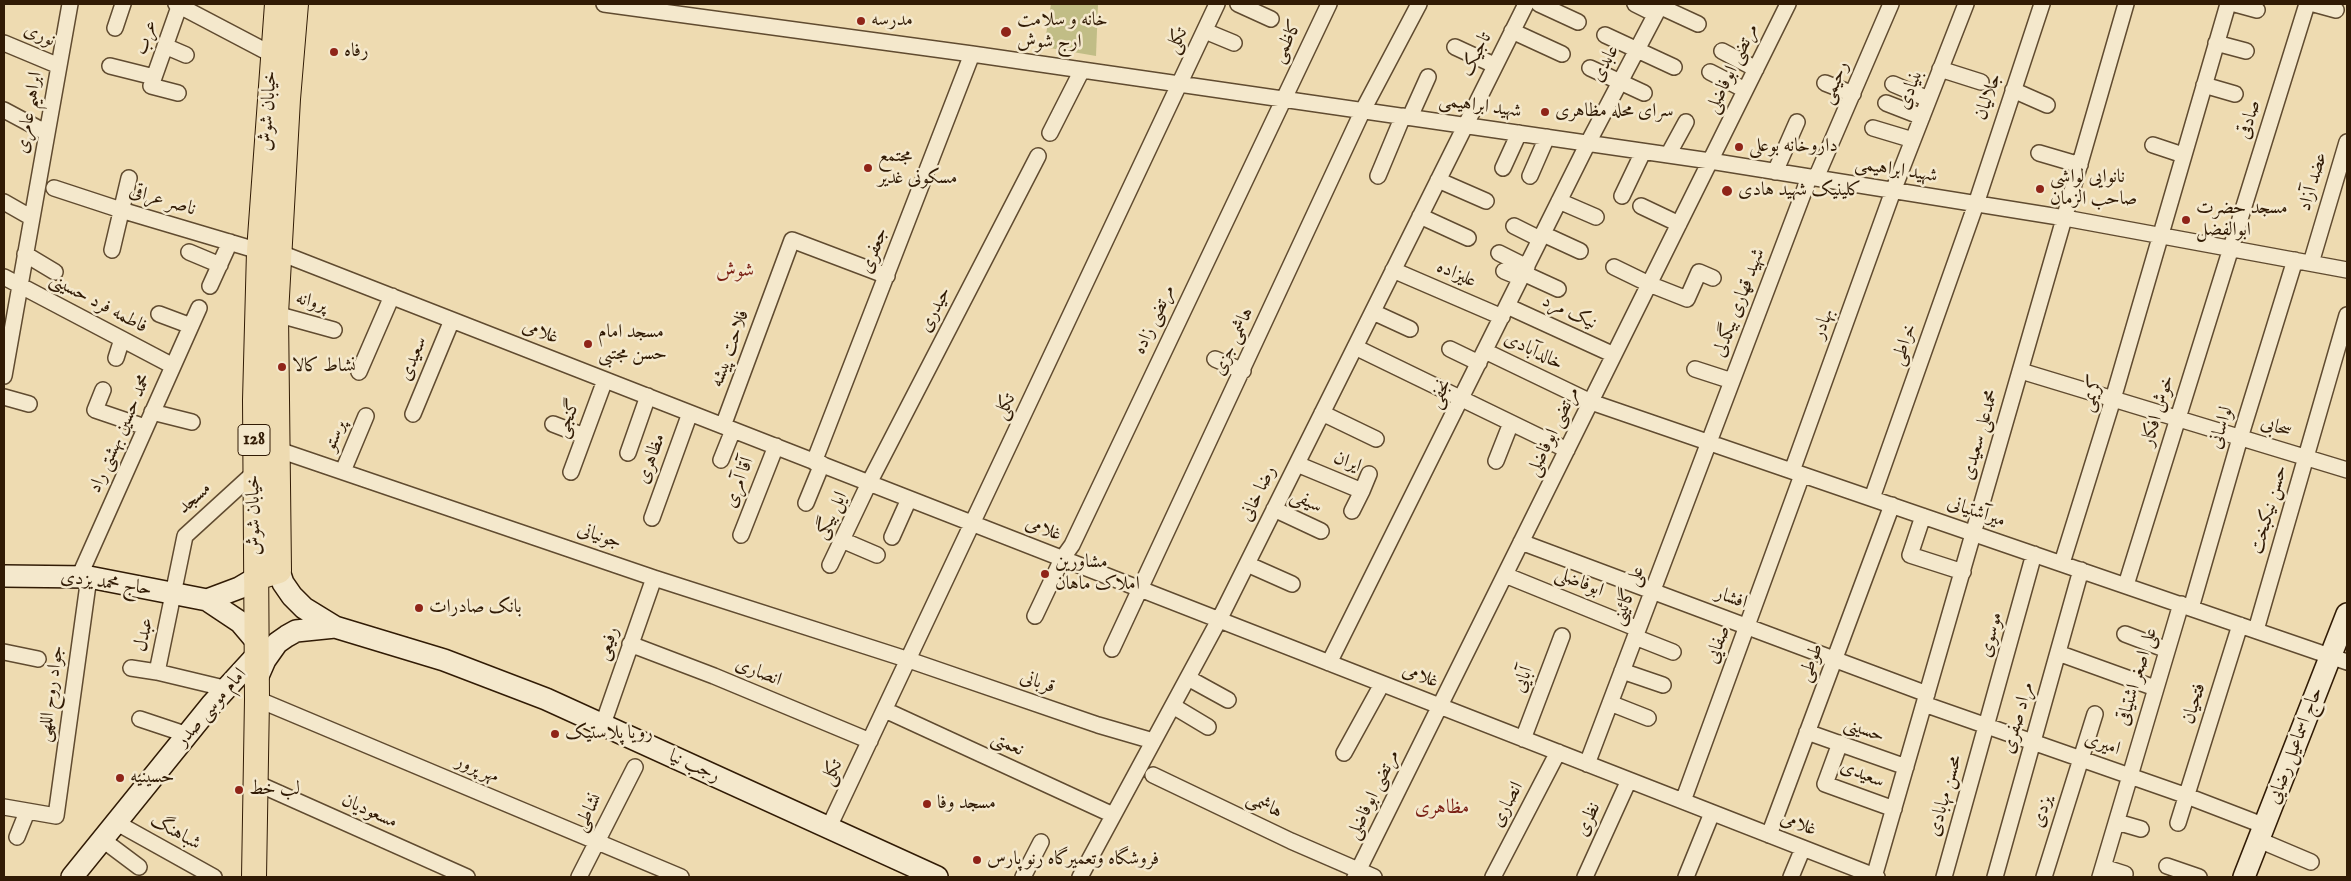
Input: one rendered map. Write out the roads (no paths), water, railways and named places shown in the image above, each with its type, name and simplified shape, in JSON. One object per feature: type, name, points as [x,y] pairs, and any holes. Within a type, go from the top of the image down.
[{"type":"main road","name":"خیابان شوش","points":[[278,4],[273,55],[269,252],[276,314],[276,449],[279,570]]},
{"type":"main road","name":"خیابان شوش","points":[[254,877],[257,669],[254,473],[269,252],[296,4]]},
{"type":"main road","points":[[207,600],[279,570]]},
{"type":"main road","name":"رجب نیا","points":[[279,570],[283,584],[292,596],[304,608],[335,626],[444,660],[546,699],[937,877]]},
{"type":"main road","name":"حاج محمد یزدی","points":[[4,576],[84,577],[207,600],[240,622],[257,669]]},
{"type":"main road","name":"حاج اسماعیل رضایی","points":[[2244,877],[2339,659],[2347,614]]},
{"type":"main road","name":"رجب نیا","points":[[257,669],[277,644],[296,631],[335,626]]},
{"type":"main road","name":"امام موسی صدر","points":[[72,877],[212,704],[228,689],[257,669]]},
{"type":"street","name":"ابراهیم عامری","points":[[4,376],[7,343],[21,286],[70,4]]},
{"type":"street","points":[[115,28],[123,4]]},
{"type":"street","points":[[179,4],[273,55]]},
{"type":"street","name":"عرب","points":[[153,81],[179,4]]},
{"type":"street","name":"شهید ابراهیمی","points":[[604,4],[623,5],[1283,98],[1668,155],[2065,218],[2347,270]]},
{"type":"street","name":"تکلی","points":[[829,827],[1217,4]]},
{"type":"street","points":[[1238,4],[1271,19]]},
{"type":"street","name":"کاظمی","points":[[1283,98],[1329,4]]},
{"type":"street","name":"هاشمی جزی","points":[[1112,649],[1363,110],[1419,4]]},
{"type":"street","name":"تاجیک","points":[[1466,125],[1494,65],[1526,4]]},
{"type":"street","points":[[1539,4],[1578,22]]},
{"type":"street","points":[[1635,4],[1658,8],[1698,24]]},
{"type":"street","name":"رحیمی","points":[[1813,178],[1853,94],[1891,4]]},
{"type":"street","name":"بنیادی","points":[[1893,191],[1966,4]]},
{"type":"street","name":"جلالیان","points":[[1976,204],[2042,4]]},
{"type":"street","name":"محمدعلی سعیدی","points":[[1876,877],[2126,4]]},
{"type":"street","name":"کریمی","points":[[2062,563],[2113,399],[2228,4]]},
{"type":"street","points":[[2235,4],[2257,10]]},
{"type":"street","name":"صادقی","points":[[2232,249],[2307,4]]},
{"type":"street","points":[[2314,4],[2336,10]]},
{"type":"street","name":"مرتضی ابوفاضلی","points":[[1357,874],[1756,69],[1784,5]]},
{"type":"street","name":"عابدی","points":[[1588,143],[1658,8]]},
{"type":"street","points":[[1205,31],[1234,43]]},
{"type":"street","points":[[1512,31],[1562,54]]},
{"type":"street","points":[[1605,35],[1674,67]]},
{"type":"street","name":"نوری","points":[[4,43],[59,66]]},
{"type":"street","points":[[2216,43],[2246,51]]},
{"type":"street","points":[[165,46],[186,55]]},
{"type":"street","points":[[1455,47],[1494,65]]},
{"type":"street","points":[[1722,51],[1756,69]]},
{"type":"street","name":"جعفری","points":[[806,503],[818,463],[887,276],[972,54]]},
{"type":"street","points":[[110,66],[153,81],[178,94]]},
{"type":"street","points":[[1590,68],[1644,93]]},
{"type":"street","points":[[1940,69],[1981,82]]},
{"type":"street","points":[[1050,133],[1082,70]]},
{"type":"street","points":[[1710,72],[1745,90]]},
{"type":"street","points":[[1378,176],[1428,77]]},
{"type":"street","points":[[1825,83],[1853,94]]},
{"type":"street","points":[[1893,84],[1928,99]]},
{"type":"street","points":[[2204,85],[2235,94]]},
{"type":"street","points":[[2013,90],[2048,105]]},
{"type":"street","name":"مرتضی زاده","points":[[1035,616],[1062,559],[1072,545],[1283,98]]},
{"type":"street","points":[[1886,103],[1922,117]]},
{"type":"street","points":[[4,110],[47,133]]},
{"type":"street","points":[[1668,155],[1686,122]]},
{"type":"street","points":[[1775,172],[1798,122]]},
{"type":"street","name":"رضا خانی","points":[[1080,877],[1219,620],[1466,125]]},
{"type":"street","points":[[1873,128],[1912,140]]},
{"type":"street","points":[[1503,168],[1519,133]]},
{"type":"street","points":[[1530,176],[1547,137]]},
{"type":"street","name":"عضد آزاد","points":[[2311,263],[2340,191],[2347,142]]},
{"type":"street","name":"نجفی","points":[[1329,663],[1588,143]]},
{"type":"street","points":[[2153,145],[2183,154]]},
{"type":"street","points":[[1622,196],[1643,152]]},
{"type":"street","points":[[2038,153],[2080,165]]},
{"type":"street","name":"حیدری","points":[[869,483],[1038,156]]},
{"type":"street","points":[[112,250],[129,178]]},
{"type":"street","name":"شهید قهاری بیگدلی","points":[[1709,442],[1813,178]]},
{"type":"street","points":[[1438,180],[1486,201]]},
{"type":"street","name":"ناصر عراقی","points":[[54,188],[121,210],[269,252]]},
{"type":"street","name":"بهادر","points":[[1797,473],[1893,191]]},
{"type":"street","points":[[1559,201],[1596,217]]},
{"type":"street","points":[[4,202],[32,218]]},
{"type":"street","name":"خراطی","points":[[1872,498],[1976,204]]},
{"type":"street","points":[[1641,206],[1678,224]]},
{"type":"street","points":[[1420,216],[1468,238]]},
{"type":"street","points":[[1514,226],[1580,251]]},
{"type":"street","name":"فلاحت پیشه","points":[[728,428],[792,240],[887,276]]},
{"type":"street","points":[[210,286],[230,242]]},
{"type":"street","name":"خوش افکار","points":[[2126,585],[2176,418],[2232,249]]},
{"type":"street","points":[[188,252],[220,265]]},
{"type":"street","name":"غلامی","points":[[269,252],[392,296],[1876,877]]},
{"type":"street","points":[[1499,253],[1524,273],[1558,289]]},
{"type":"street","points":[[26,254],[55,272]]},
{"type":"street","name":"لواسانی","points":[[2186,606],[2295,260]]},
{"type":"street","points":[[1614,267],[1649,284],[1687,299],[1699,272],[1714,278]]},
{"type":"street","name":"علیزاده","points":[[1393,270],[1504,312]]},
{"type":"street","points":[[1504,271],[1524,273]]},
{"type":"street","name":"فاطمه فرد حسینی","points":[[4,277],[173,366]]},
{"type":"street","points":[[359,372],[392,296]]},
{"type":"street","name":"محمد حسین بهشتی راد","points":[[84,577],[145,427],[200,308]]},
{"type":"street","points":[[1372,312],[1410,329]]},
{"type":"street","name":"نیک مرد","points":[[1504,312],[1614,355]]},
{"type":"street","points":[[159,314],[191,326]]},
{"type":"street","name":"پروانه","points":[[276,314],[334,330]]},
{"type":"street","name":"حسن نیکبخت","points":[[2256,630],[2347,315]]},
{"type":"street","name":"سعیدی","points":[[412,414],[452,320]]},
{"type":"street","points":[[116,358],[122,339]]},
{"type":"street","points":[[1355,347],[1567,450]]},
{"type":"street","name":"خالدآبادی","points":[[1450,349],[1482,357],[1591,402]]},
{"type":"street","points":[[1215,359],[1242,371]]},
{"type":"street","points":[[1695,369],[1732,380]]},
{"type":"street","name":"سحابی","points":[[2020,371],[2347,470]]},
{"type":"street","name":"گنجی","points":[[571,472],[605,380]]},
{"type":"street","points":[[103,390],[95,410],[145,427]]},
{"type":"street","points":[[4,396],[29,404]]},
{"type":"street","points":[[628,453],[648,396]]},
{"type":"street","name":"میرآشتیانی","points":[[1591,402],[2339,659]]},
{"type":"street","points":[[152,412],[192,422]]},
{"type":"street","name":"مظاهری","points":[[652,518],[690,413]]},
{"type":"street","points":[[1322,413],[1376,439]]},
{"type":"street","name":"پرستو","points":[[343,471],[366,416]]},
{"type":"street","points":[[553,424],[584,436]]},
{"type":"street","points":[[1496,461],[1511,424]]},
{"type":"street","points":[[721,460],[728,428]]},
{"type":"street","name":"علی گائینی","points":[[1587,764],[1709,442]]},
{"type":"street","name":"آقا آمری","points":[[741,535],[776,446]]},
{"type":"street","name":"جونیانی","points":[[276,449],[654,578],[909,660]]},
{"type":"street","name":"ایران","points":[[1297,464],[1362,491],[1352,511]]},
{"type":"street","name":"مسجد","points":[[174,593],[174,581],[185,536],[254,473]]},
{"type":"street","name":"صفایی","points":[[1683,801],[1747,627],[1797,473]]},
{"type":"street","points":[[1362,491],[1369,474]]},
{"type":"street","name":"ایل بیگی","points":[[830,565],[869,483]]},
{"type":"street","points":[[892,538],[909,499]]},
{"type":"street","name":"طوطی","points":[[1769,835],[1892,505]]},
{"type":"street","name":"سیفی","points":[[1274,509],[1321,532]]},
{"type":"street","points":[[1923,516],[1910,554],[1962,572]]},
{"type":"street","points":[[842,540],[878,555]]},
{"type":"street","name":"افشار","points":[[1521,542],[1834,660],[1926,699]]},
{"type":"street","name":"موسوی","points":[[1988,726],[2034,554]]},
{"type":"street","points":[[1247,564],[1292,584]]},
{"type":"street","name":"مراد صفری","points":[[1995,877],[2081,570]]},
{"type":"street","name":"ابوفاضلی","points":[[1505,575],[1637,633],[1673,652]]},
{"type":"street","name":"جواد روح اللهی","points":[[27,812],[56,816],[84,577]]},
{"type":"street","name":"رفیعی","points":[[603,724],[654,578]]},
{"type":"street","name":"عبدل","points":[[174,593],[158,672],[228,689]]},
{"type":"street","name":"علی اصغر اشتیاقی","points":[[2102,872],[2167,650],[2186,606]]},
{"type":"street","name":"فتحیان","points":[[2178,823],[2240,625]]},
{"type":"street","points":[[2125,634],[2167,650]]},
{"type":"street","name":"آبایی","points":[[1522,739],[1562,636]]},
{"type":"street","name":"انصاری","points":[[630,644],[714,676],[870,741]]},
{"type":"street","points":[[4,652],[38,659]]},
{"type":"street","points":[[2058,653],[2155,688]]},
{"type":"street","name":"قربانی","points":[[909,660],[1098,726],[1153,741]]},
{"type":"street","points":[[132,668],[158,672]]},
{"type":"street","name":"مهر پرور","points":[[257,669],[597,842],[681,877]]},
{"type":"street","points":[[1622,671],[1663,685]]},
{"type":"street","points":[[1188,678],[1228,700]]},
{"type":"street","points":[[1344,753],[1382,684]]},
{"type":"street","name":"امیری","points":[[1926,699],[1988,726],[2187,796],[2262,833]]},
{"type":"street","points":[[1610,702],[1648,718]]},
{"type":"street","points":[[1172,706],[1208,727]]},
{"type":"street","name":"نعمتی","points":[[885,710],[1113,815]]},
{"type":"street","name":"یزدی","points":[[2044,877],[2095,714]]},
{"type":"street","points":[[140,719],[188,735]]},
{"type":"street","name":"محسن مهابادی","points":[[1944,877],[1988,726]]},
{"type":"street","name":"حسینی","points":[[1808,732],[1906,767]]},
{"type":"street","name":"سعیدی","points":[[1840,743],[1825,784],[1894,809]]},
{"type":"street","name":"انصاری","points":[[1492,877],[1558,752]]},
{"type":"street","name":"نشاطی","points":[[578,877],[635,768]]},
{"type":"street","name":"هاشمی","points":[[1153,775],[1357,874],[1374,877]]},
{"type":"street","name":"نظری","points":[[1585,877],[1628,780]]},
{"type":"street","name":"مسعودیان","points":[[254,782],[467,877]]},
{"type":"street","points":[[4,807],[27,812],[17,837]]},
{"type":"street","points":[[1686,877],[1712,812]]},
{"type":"street","points":[[2116,822],[2141,829]]},
{"type":"street","name":"شباهنگ","points":[[117,823],[214,877]]},
{"type":"street","points":[[2262,833],[2311,862]]},
{"type":"street","points":[[103,840],[139,867]]},
{"type":"street","points":[[1023,877],[1041,842]]},
{"type":"street","points":[[1791,877],[1803,848]]},
{"type":"street","points":[[2167,866],[2199,877]]},
{"type":"street","points":[[2102,872],[2125,874]]},
{"type":"place","name":"مدرسه","points":[[861,21]]},
{"type":"place","name":"خانه و سلامت ارج شوش","points":[[1006,32]]},
{"type":"place","name":"رفاه","points":[[334,52]]},
{"type":"place","name":"سرای محله مظاهری","points":[[1545,112]]},
{"type":"place","name":"داروخانه بوعلی","points":[[1739,147]]},
{"type":"place","name":"مجتمع مسکونی غدیر","points":[[868,168]]},
{"type":"place","name":"نانوایی لواشی صاحب الزمان","points":[[2040,189]]},
{"type":"place","name":"کلینیک شهید هادی","points":[[1727,191]]},
{"type":"place","name":"مسجد حضرت ابوالفضل","points":[[2186,220]]},
{"type":"place","name":"مسجد امام حسن مجتبی","points":[[588,344]]},
{"type":"place","name":"نشاط کالا","points":[[282,367]]},
{"type":"place","name":"مشاورین املاک ماهان","points":[[1045,574]]},
{"type":"place","name":"بانک صادرات","points":[[419,608]]},
{"type":"place","name":"رویا پلاستیک","points":[[555,734]]},
{"type":"place","name":"حسینیه","points":[[120,778]]},
{"type":"place","name":"لب خط","points":[[239,790]]},
{"type":"place","name":"مسجد وفا","points":[[927,804]]},
{"type":"place","name":"فروشگاه وتعمیرگاه رنو پارس","points":[[977,860]]},
{"type":"district","name":"شوش","points":[[735,272]]},
{"type":"district","name":"مظاهری","points":[[1442,809]]}]
